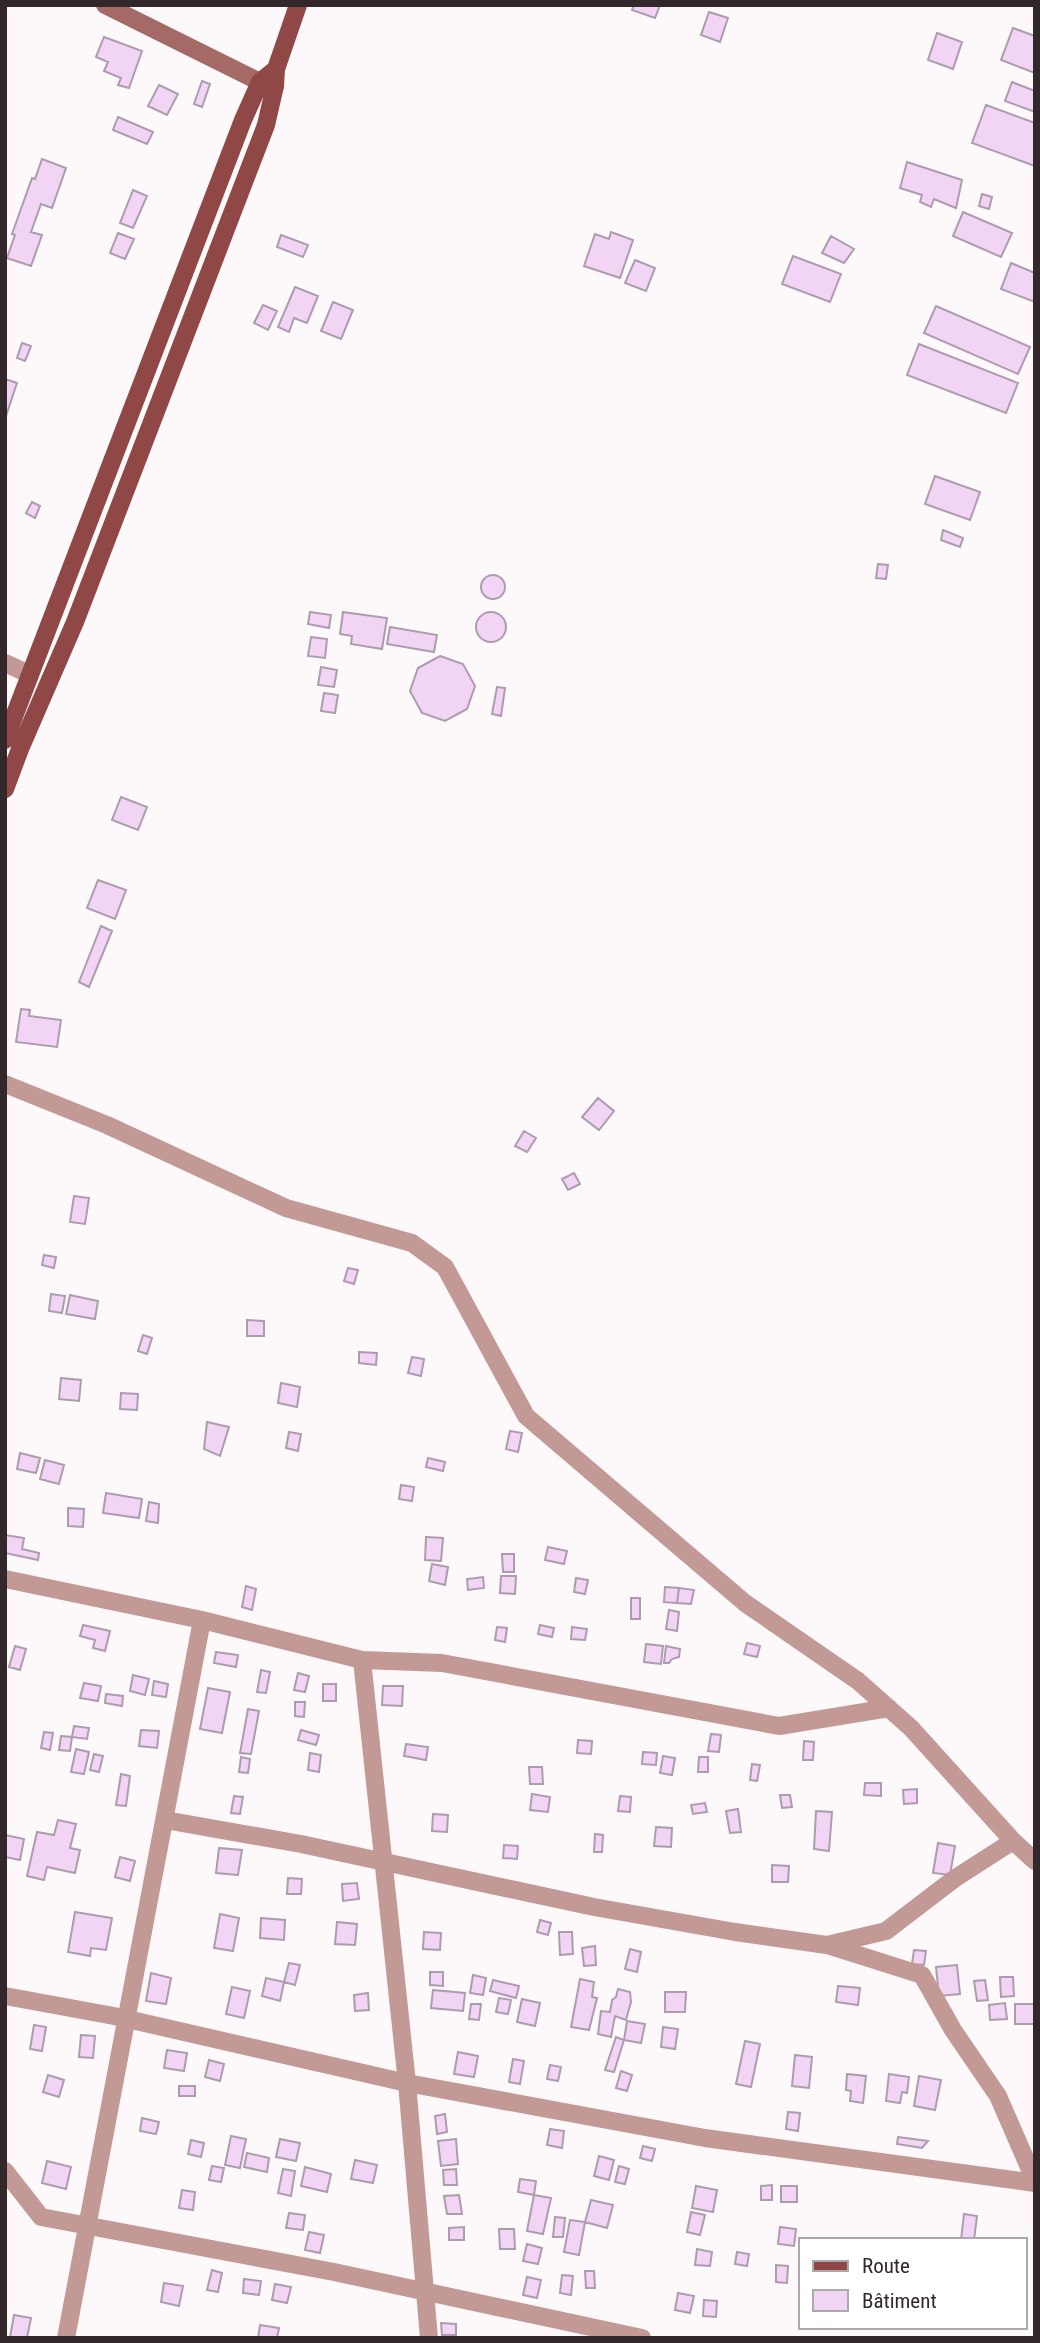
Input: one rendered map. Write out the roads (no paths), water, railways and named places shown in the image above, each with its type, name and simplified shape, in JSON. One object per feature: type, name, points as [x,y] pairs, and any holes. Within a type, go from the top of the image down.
[{"type":"main road","points":[[7,730],[228,158],[270,79],[298,5]]},
{"type":"main road","points":[[5,789],[75,622],[240,195],[266,125],[270,79]]},
{"type":"street","points":[[105,5],[270,79]]},
{"type":"street","points":[[5,663],[29,674]]},
{"type":"street","points":[[5,1084],[107,1125],[286,1208],[412,1243],[444,1267],[526,1416],[746,1603],[858,1681],[889,1708],[911,1728],[1013,1842],[1035,1861]]},
{"type":"street","points":[[6,1584],[202,1620],[362,1660],[442,1663],[779,1726],[889,1708]]},
{"type":"street","points":[[66,2338],[202,1620]]},
{"type":"street","points":[[362,1660],[407,2084],[429,2338]]},
{"type":"street","points":[[164,1820],[383,1861],[594,1907],[827,1945],[922,1975],[953,2030],[998,2096],[1035,2182]]},
{"type":"street","points":[[827,1945],[886,1931],[954,1879],[1013,1842]]},
{"type":"street","points":[[5,1996],[127,2019],[407,2084],[705,2138],[1035,2182]]},
{"type":"street","points":[[5,2171],[41,2217],[334,2272],[642,2338]]}]
